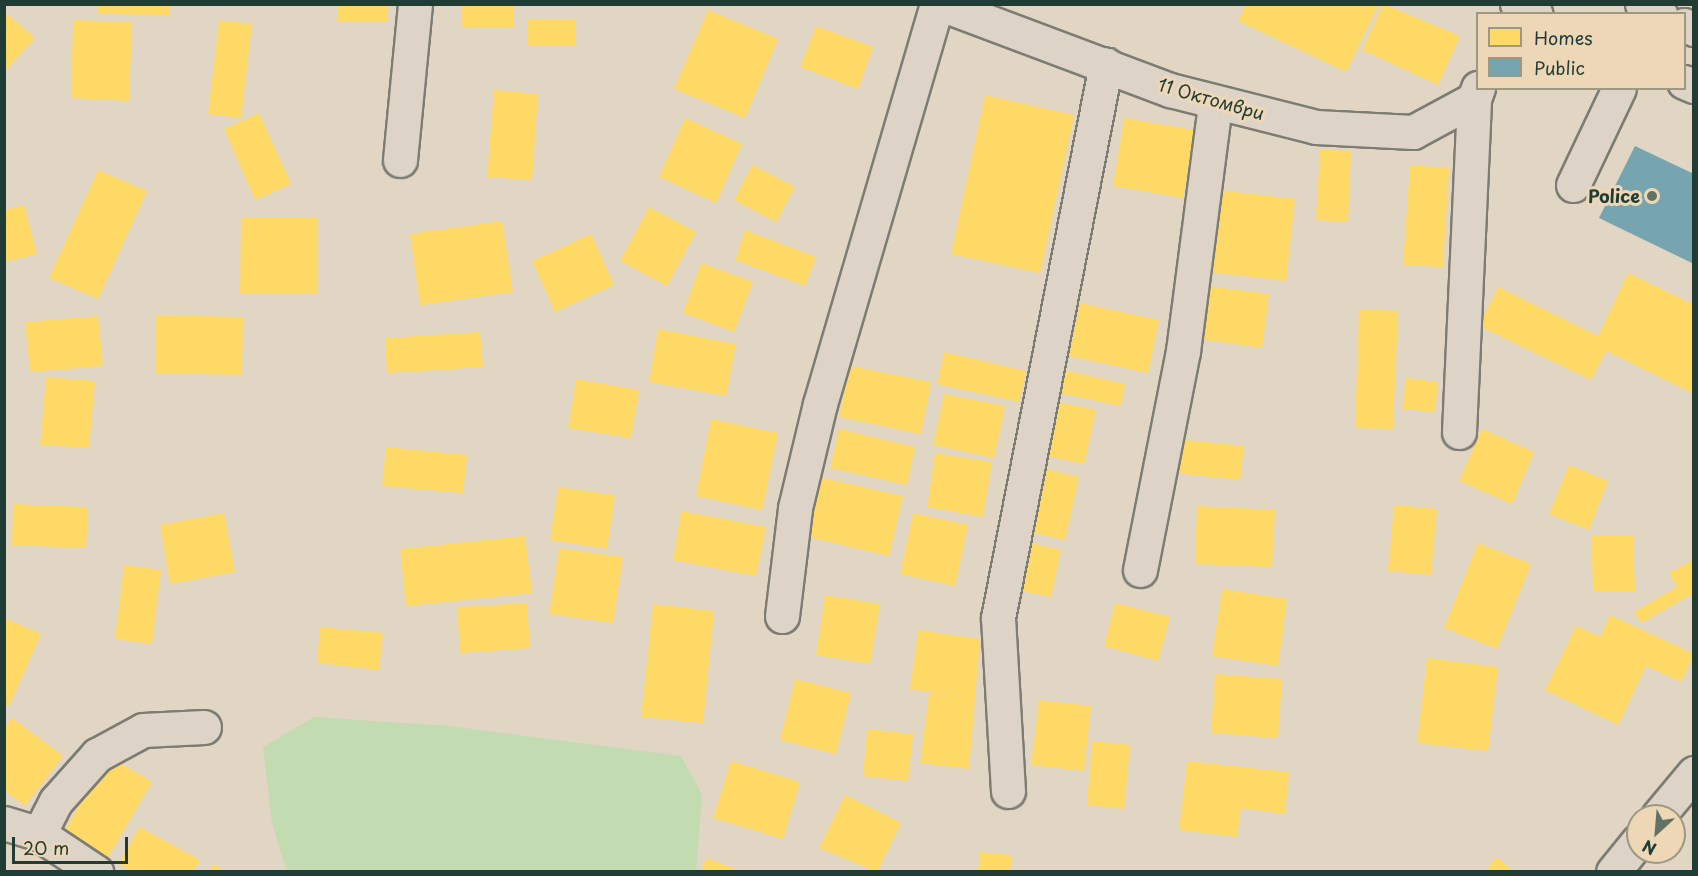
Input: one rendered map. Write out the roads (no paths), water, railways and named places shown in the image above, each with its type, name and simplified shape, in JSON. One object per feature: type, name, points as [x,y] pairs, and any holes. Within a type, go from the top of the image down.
[{"type":"street","points":[[400,160],[415,4]]},
{"type":"street","points":[[782,616],[795,508],[820,404],[939,4]]},
{"type":"street","name":"11 Октомври","points":[[939,4],[1215,104],[1316,127],[1413,132],[1476,93]]},
{"type":"street","points":[[1517,4],[1532,12]]},
{"type":"street","points":[[1642,4],[1656,12]]},
{"type":"street","points":[[1008,791],[998,618],[1106,64]]},
{"type":"street","points":[[1574,185],[1619,90]]},
{"type":"street","points":[[1459,432],[1476,93]]},
{"type":"street","points":[[1140,570],[1184,351],[1215,104]]},
{"type":"street","points":[[39,834],[56,801],[97,755],[143,730],[204,727]]},
{"type":"street","points":[[1668,804],[1694,773]]},
{"type":"street","points":[[5,825],[39,834],[96,872]]},
{"type":"street","points":[[1612,872],[1626,855]]},
{"type":"place","name":"Police","points":[[1652,196]]}]
